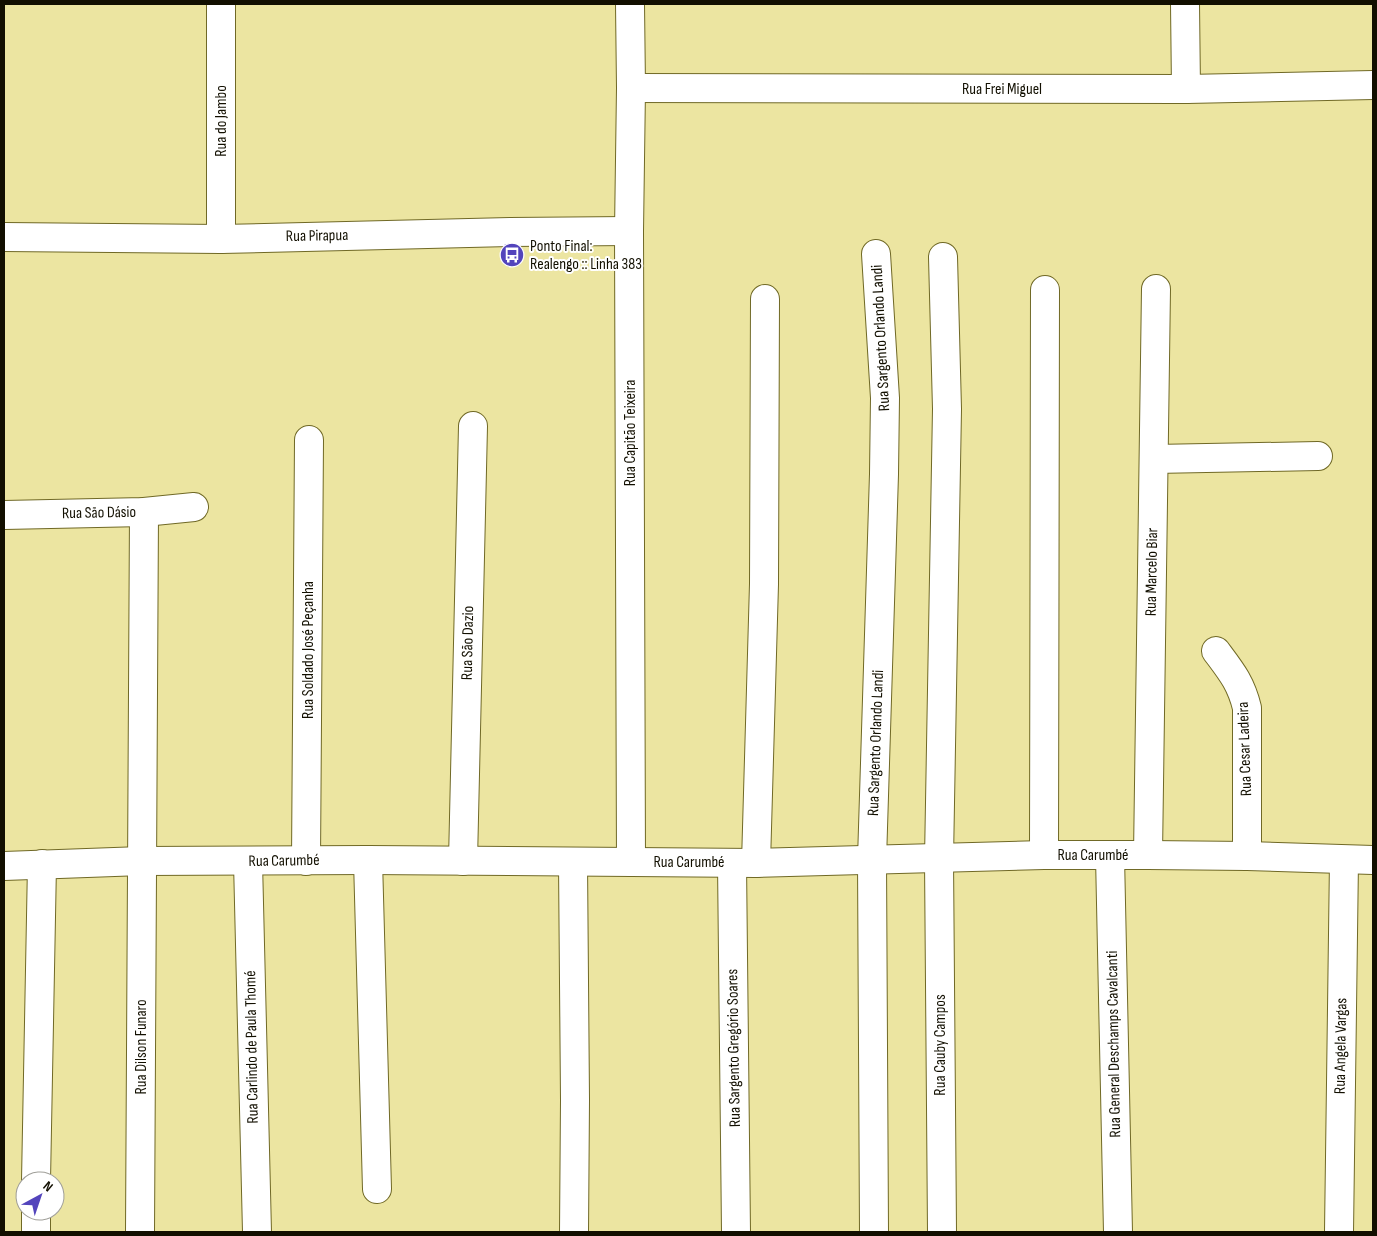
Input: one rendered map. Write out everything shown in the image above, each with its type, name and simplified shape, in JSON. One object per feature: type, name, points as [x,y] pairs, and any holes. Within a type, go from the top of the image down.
[{"type":"street","name":"Rua do Jambo","points":[[221,4],[221,239]]},
{"type":"street","name":"Rua Capitão Teixeira","points":[[630,4],[631,862]]},
{"type":"street","points":[[1185,4],[1186,89]]},
{"type":"street","name":"Rua Frei Miguel","points":[[631,88],[1186,89],[1373,85]]},
{"type":"street","name":"Rua Pirapua","points":[[4,238],[221,239],[629,230]]},
{"type":"street","name":"Rua Sargento Orlando Landi","points":[[874,1232],[872,860],[885,398],[876,254]]},
{"type":"street","name":"Rua Cauby Campos","points":[[942,1232],[939,859],[947,409],[943,257]]},
{"type":"street","name":"Rua Marcelo Biar","points":[[1148,855],[1156,289]]},
{"type":"street","points":[[1044,856],[1045,290]]},
{"type":"street","name":"Rua Sargento Gregório Soares","points":[[736,1232],[744,863],[764,584],[765,299]]},
{"type":"street","name":"Rua São Dazio","points":[[463,860],[473,426]]},
{"type":"street","name":"Rua Soldado José Peçanha","points":[[306,861],[309,440]]},
{"type":"street","points":[[1154,459],[1318,456]]},
{"type":"street","name":"Rua São Dásio","points":[[4,515],[144,512],[194,508]]},
{"type":"street","points":[[142,861],[144,512]]},
{"type":"street","name":"Rua Cesar Ladeira","points":[[1216,650],[1236,678],[1244,694],[1247,708],[1247,856]]},
{"type":"street","name":"Rua Carumbé","points":[[4,866],[142,861],[368,860],[744,863],[1148,855],[1373,860]]},
{"type":"street","name":"Rua General Deschamps Cavalcanti","points":[[1110,856],[1118,1232]]},
{"type":"street","points":[[368,860],[377,1189]]},
{"type":"street","name":"Rua Angela Vargas","points":[[1339,1232],[1344,860]]},
{"type":"street","name":"Rua Dilson Funaro","points":[[140,1232],[142,861]]},
{"type":"street","name":"Rua Carlindo de Paula Thomé","points":[[248,862],[257,1232]]},
{"type":"street","points":[[573,862],[574,1232]]},
{"type":"street","points":[[36,1171],[42,864]]},
{"type":"place","name":"Ponto Final: Realengo :: Linha 383","points":[[512,255]]}]
